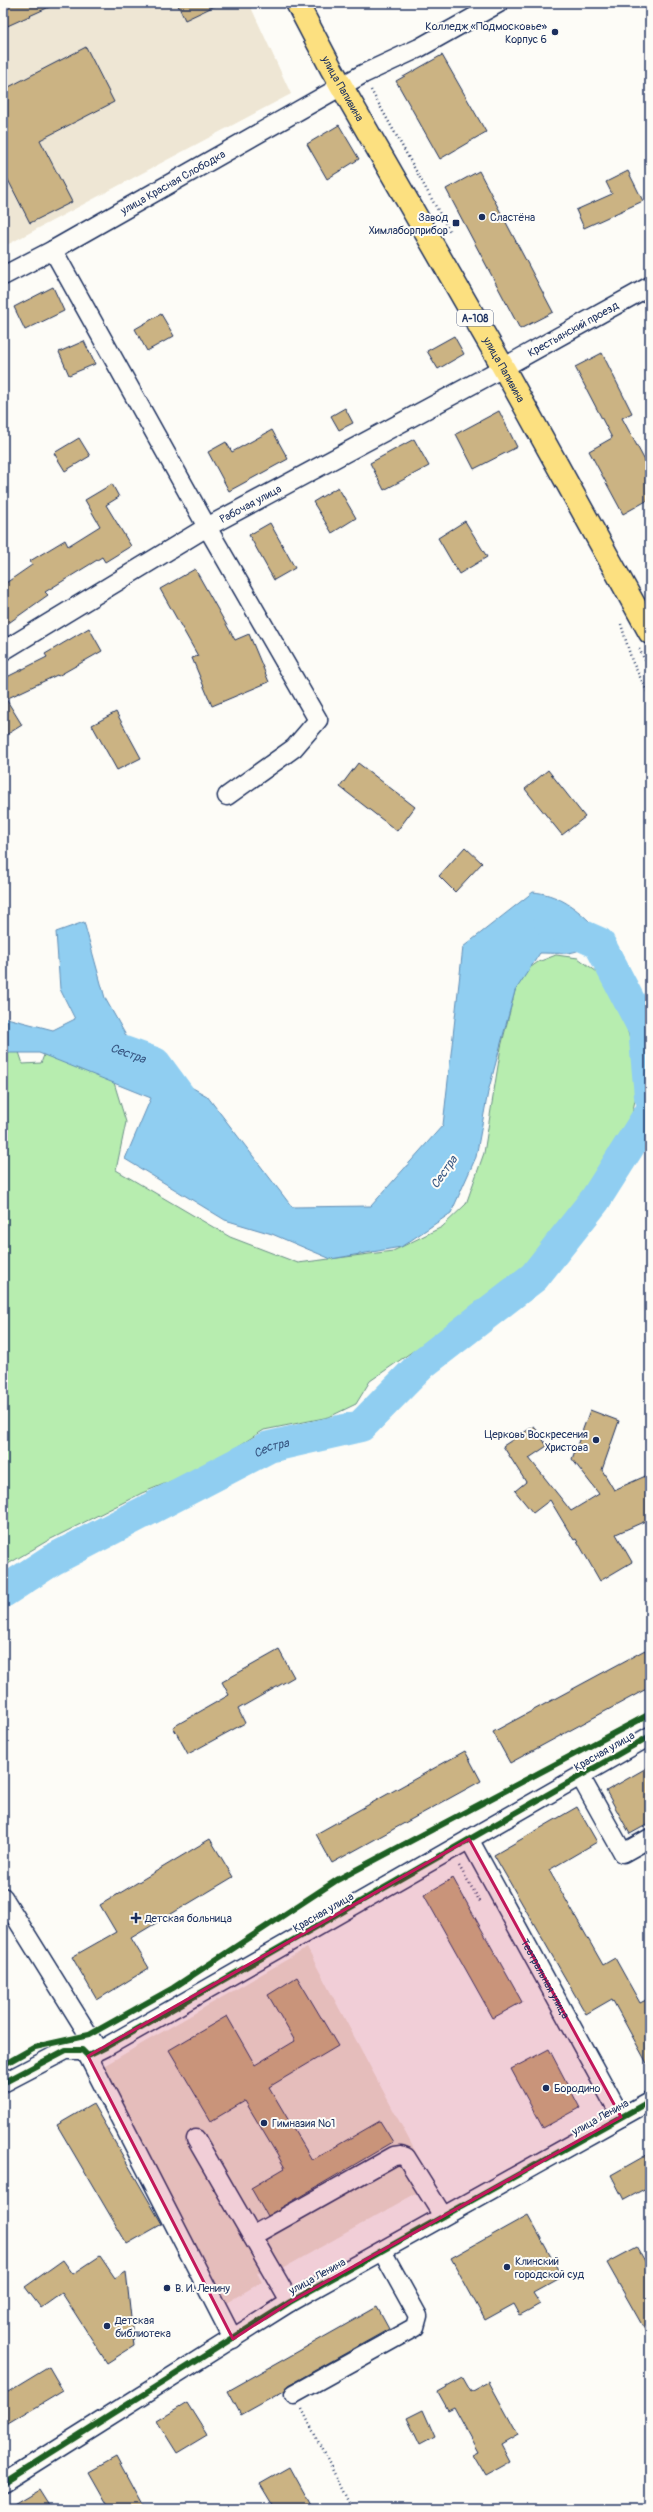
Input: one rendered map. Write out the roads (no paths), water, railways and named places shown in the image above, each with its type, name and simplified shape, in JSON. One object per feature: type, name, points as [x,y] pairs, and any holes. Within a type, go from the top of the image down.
[{"type":"highway","name":"улица Папивина","points":[[298,3],[342,86],[503,367],[650,633]]},
{"type":"street","name":"улица Красная Слободка","points":[[3,276],[53,250],[362,74],[419,48],[499,3]]},
{"type":"street","points":[[53,250],[207,527],[318,720],[294,748],[227,796]]},
{"type":"street","name":"Крестьянский проезд","points":[[503,367],[646,288]]},
{"type":"street","name":"Рабочая улица","points":[[3,651],[207,527],[503,367]]},
{"type":"street","name":"Красная улица","points":[[93,2053],[650,1736]]},
{"type":"street","points":[[580,1776],[623,1853],[650,1838]]},
{"type":"street","name":"Театральная улица","points":[[469,1839],[621,2117]]},
{"type":"street","points":[[3,1897],[93,2053],[233,2339]]},
{"type":"street","points":[[3,2083],[66,2050],[82,2050],[93,2053]]},
{"type":"street","name":"улица Ленина","points":[[3,2483],[290,2302],[650,2101]]},
{"type":"street","points":[[196,2139],[290,2302]]},
{"type":"street","points":[[252,2236],[394,2156],[401,2155],[406,2157],[443,2216]]},
{"type":"street","points":[[294,2394],[415,2327],[418,2316],[382,2251]]},
{"type":"water","points":[[533,892],[549,895],[571,906],[590,922],[590,934],[587,942],[582,948],[576,951],[568,953],[540,953],[515,991],[488,1092],[476,1157],[451,1213],[401,1247],[331,1259],[272,1234],[225,1220],[125,1159],[151,1098],[39,1053],[3,1053],[3,1017],[53,1030],[75,1019],[60,989],[56,932],[84,922],[105,998],[138,1057],[207,1096],[292,1207],[371,1206],[443,1125],[463,947]]},
{"type":"waterway","name":"Сестра","points":[[549,921],[599,943],[644,1029],[650,1096]]},
{"type":"waterway","name":"Сестра","points":[[96,1042],[155,1063],[185,1104]]},
{"type":"waterway","name":"Сестра","points":[[3,1592],[52,1560],[269,1447],[361,1426],[423,1363],[534,1277],[595,1200],[650,1113]]},
{"type":"place","name":"Колледж «Подмосковье» Корпус 6","points":[[555,32]]},
{"type":"place","name":"Сластёна","points":[[482,217]]},
{"type":"place","name":"Завод Химлаборприбор","points":[[456,223]]},
{"type":"place","name":"Церковь Воскресения Христова","points":[[596,1440]]},
{"type":"place","name":"Детская больница","points":[[136,1918]]},
{"type":"place","name":"Бородино","points":[[546,2088]]},
{"type":"place","name":"Гимназия №1","points":[[264,2123]]},
{"type":"place","name":"Клинский городской суд","points":[[507,2267]]},
{"type":"place","name":"В. И. Ленину","points":[[167,2288]]},
{"type":"place","name":"Детская библиотека","points":[[107,2326]]}]
